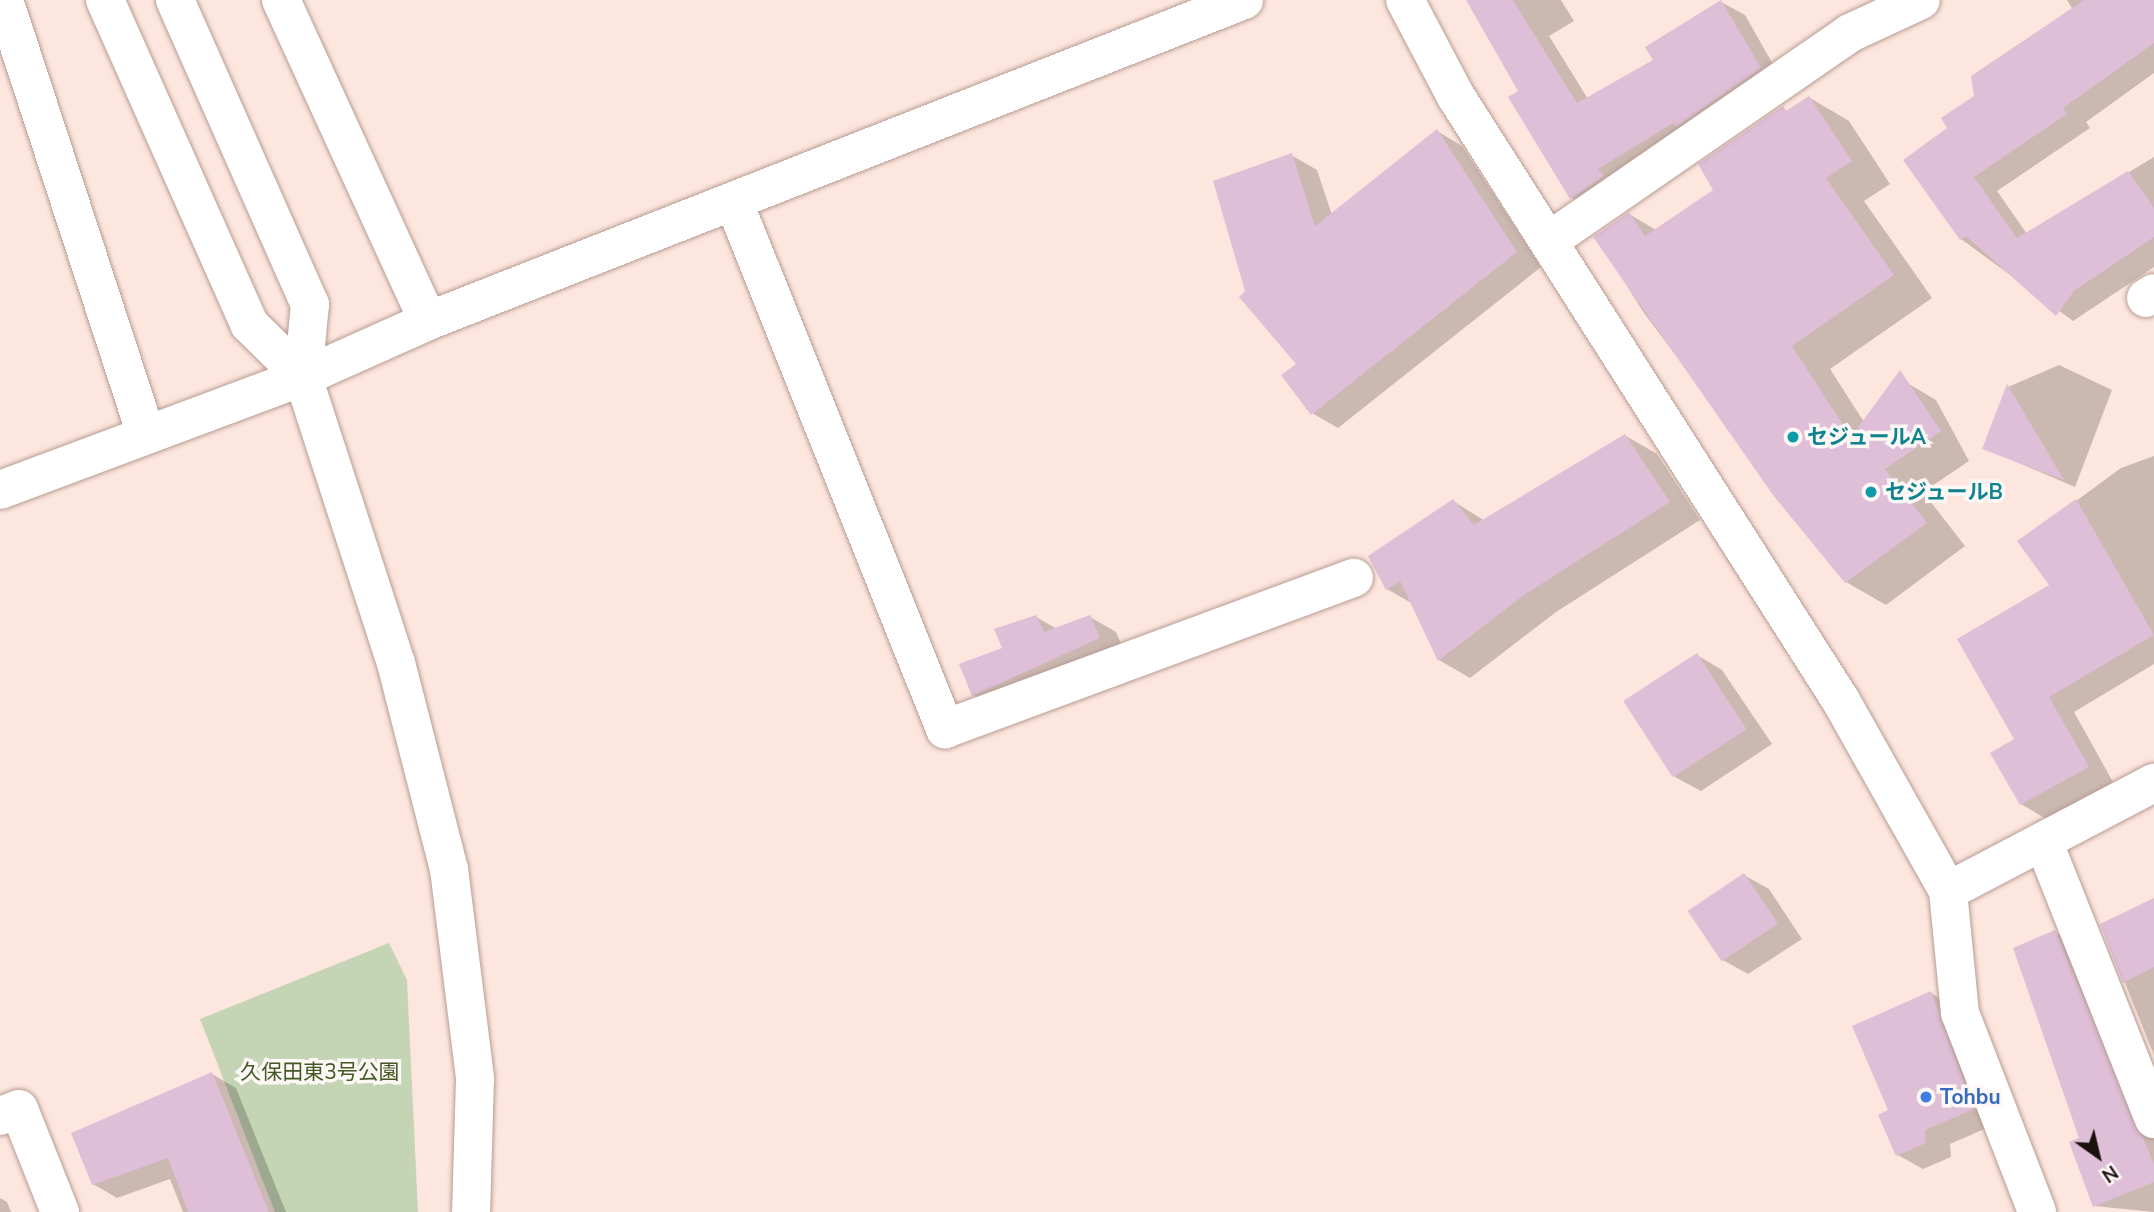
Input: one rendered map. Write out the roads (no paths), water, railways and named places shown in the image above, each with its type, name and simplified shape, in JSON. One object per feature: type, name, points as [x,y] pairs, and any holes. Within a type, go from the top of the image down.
[{"type":"main road","points":[[4,0],[146,434]]},
{"type":"main road","points":[[105,0],[249,324],[303,377]]},
{"type":"main road","points":[[175,0],[310,304],[303,377],[396,663],[449,869],[475,1079],[471,1212]]},
{"type":"main road","points":[[281,0],[428,321]]},
{"type":"main road","points":[[0,490],[303,377],[428,321],[735,205],[1244,0]]},
{"type":"main road","points":[[1405,0],[1455,95],[1550,240],[1841,701],[1948,891],[1960,1013],[2037,1212]]},
{"type":"main road","points":[[1550,240],[1850,33],[1921,0]]},
{"type":"main road","points":[[735,205],[945,729],[1354,578]]},
{"type":"main road","points":[[1948,891],[2154,783]]},
{"type":"main road","points":[[2044,843],[2154,1119]]},
{"type":"main road","points":[[0,1116],[19,1109],[60,1212]]},
{"type":"place","name":"セジュールA","points":[[1793,437]]},
{"type":"place","name":"セジュールB","points":[[1871,492]]},
{"type":"place","name":"Tohbu","points":[[1926,1097]]},
{"type":"park label","name":"久保田東3号公園","points":[[320,1072]]}]
